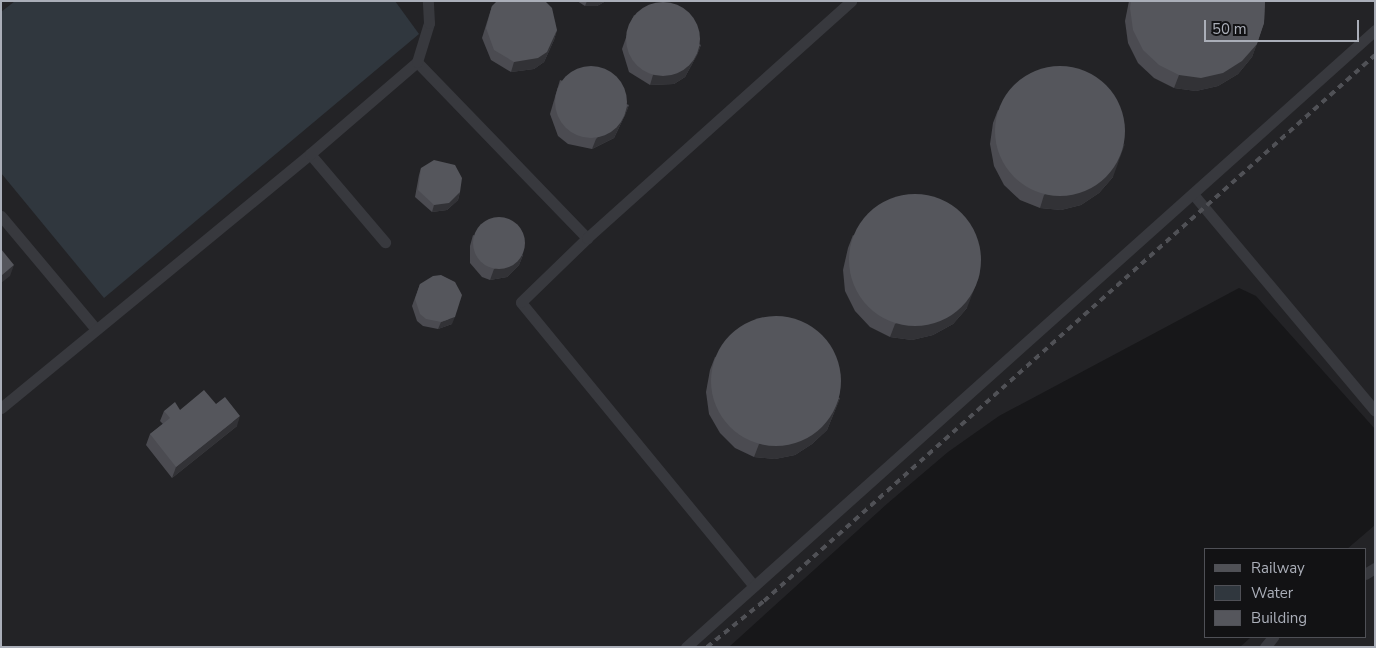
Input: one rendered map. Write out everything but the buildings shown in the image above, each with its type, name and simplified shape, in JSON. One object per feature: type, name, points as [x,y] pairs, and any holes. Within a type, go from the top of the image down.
[{"type":"lane","points":[[1,408],[95,328],[310,154],[417,62],[429,22],[428,1]]},
{"type":"lane","points":[[754,586],[520,302],[587,238],[851,1]]},
{"type":"lane","points":[[686,647],[1375,30]]},
{"type":"lane","points":[[417,62],[587,238]]},
{"type":"lane","points":[[310,154],[385,242]]},
{"type":"lane","points":[[1193,194],[1375,412]]},
{"type":"lane","points":[[1,216],[95,328]]},
{"type":"shaded area","points":[[1,1],[1375,1],[1375,429],[1256,296],[1239,288],[999,416],[948,452],[888,503],[729,647],[1,647]]},
{"type":"shaded area","points":[[1375,525],[1375,647],[1240,647],[1250,638],[1366,638],[1366,548],[1348,548]]},
{"type":"water","points":[[15,1],[395,1],[419,34],[104,298],[1,173],[1,12]]},
{"type":"railway","points":[[707,647],[764,601],[1375,55]]}]
